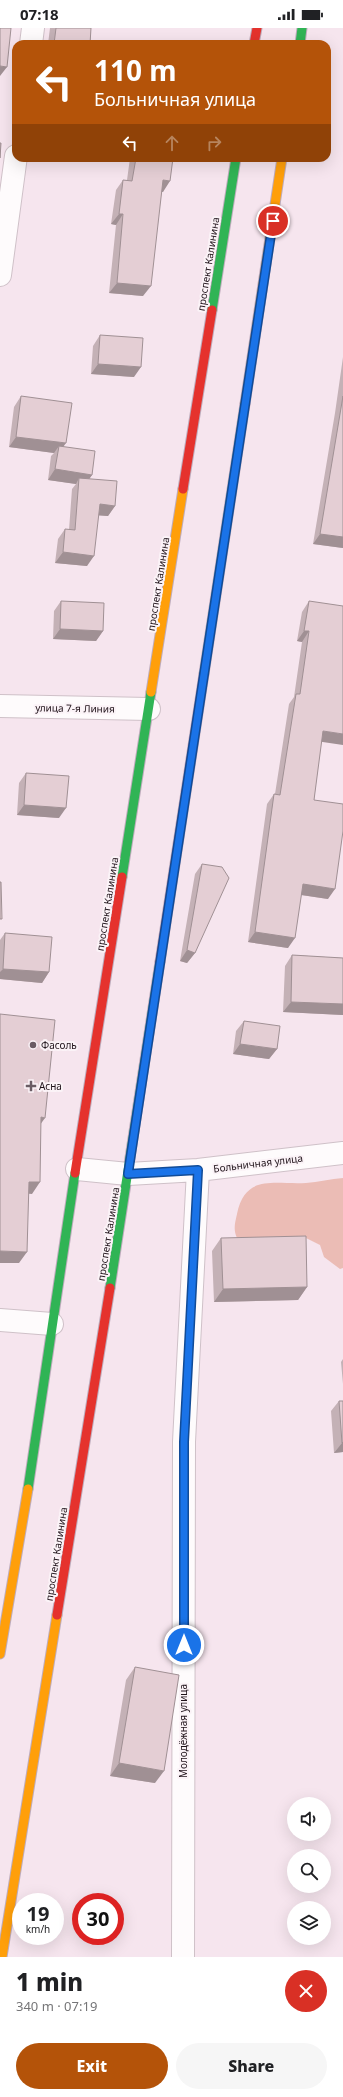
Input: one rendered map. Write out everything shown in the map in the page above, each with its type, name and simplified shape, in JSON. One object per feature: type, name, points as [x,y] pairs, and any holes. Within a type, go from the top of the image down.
[{"type":"main road","points":[[255,40],[257,28]]},
{"type":"main road","points":[[300,40],[302,28]]},
{"type":"main road","name":"проспект Калинина","points":[[0,1654],[21,1535],[88,1089],[235,162]]},
{"type":"main road","name":"проспект Калинина","points":[[2,1957],[128,1174],[281,162]]},
{"type":"street","points":[[32,40],[33,28]]},
{"type":"street","points":[[0,275],[15,162]]},
{"type":"street","name":"улица 7-я Линия","points":[[0,706],[149,709]]},
{"type":"street","name":"Больничная улица","points":[[77,1169],[128,1174],[198,1170],[343,1154]]},
{"type":"street","name":"Молодёжная улица","points":[[183,1957],[184,1442],[198,1170]]},
{"type":"street","points":[[0,1320],[52,1324]]},
{"type":"shaded area","points":[[343,1178],[343,1268],[340,1269],[324,1257],[320,1245],[304,1237],[237,1238],[235,1226],[241,1201],[247,1192],[254,1187],[263,1184],[306,1183]]},
{"type":"building","points":[[0,28],[11,28],[7,67],[0,66]]},
{"type":"building","points":[[56,28],[91,28],[90,40],[54,40]]},
{"type":"building","points":[[135,162],[172,162],[170,181],[163,180],[151,286],[117,283],[123,214],[119,214],[123,180],[132,181]]},
{"type":"building","points":[[100,335],[143,338],[141,367],[98,364]]},
{"type":"building","points":[[21,396],[72,403],[66,443],[16,437]]},
{"type":"building","points":[[343,396],[343,537],[320,534]]},
{"type":"building","points":[[59,446],[95,451],[92,475],[55,469]]},
{"type":"building","points":[[79,478],[117,481],[115,506],[100,504],[94,556],[63,552],[65,529],[75,530]]},
{"type":"building","points":[[61,601],[104,603],[103,631],[60,629]]},
{"type":"building","points":[[309,601],[343,606],[343,734],[323,731],[314,800],[343,804],[343,831],[335,889],[303,884],[295,938],[255,932],[274,794],[280,795],[296,694],[300,694],[309,631],[304,631]]},
{"type":"building","points":[[26,773],[69,776],[66,808],[24,805]]},
{"type":"building","points":[[202,864],[222,867],[229,878],[195,953],[187,950]]},
{"type":"building","points":[[1,882],[2,919],[0,919]]},
{"type":"building","points":[[5,933],[52,937],[49,972],[3,969]]},
{"type":"building","points":[[292,955],[343,958],[343,1004],[291,1002]]},
{"type":"building","points":[[0,1014],[55,1020],[45,1118],[41,1117],[40,1182],[29,1182],[27,1252],[0,1251]]},
{"type":"building","points":[[244,1021],[280,1026],[277,1049],[240,1044]]},
{"type":"building","points":[[306,1236],[307,1287],[223,1289],[221,1238]]},
{"type":"building","points":[[339,1401],[343,1401],[342,1443]]},
{"type":"building","points":[[135,1667],[179,1675],[164,1771],[119,1763]]},
{"type":"traffic: fast","points":[[300,40],[302,28]]},
{"type":"traffic: fast","points":[[212,310],[235,162]]},
{"type":"traffic: fast","points":[[204,674],[245,404]]},
{"type":"traffic: fast","points":[[122,877],[151,692]]},
{"type":"traffic: fast","points":[[110,1288],[160,962]]},
{"type":"traffic: fast","points":[[28,1489],[75,1173]]},
{"type":"traffic: slow","points":[[245,404],[281,162]]},
{"type":"traffic: slow","points":[[151,692],[183,489]]},
{"type":"traffic: slow","points":[[0,1654],[28,1489]]},
{"type":"traffic: slow","points":[[2,1957],[57,1615]]},
{"type":"traffic: jam","points":[[255,40],[257,28]]},
{"type":"traffic: jam","points":[[183,489],[212,310]]},
{"type":"traffic: jam","points":[[160,962],[204,674]]},
{"type":"traffic: jam","points":[[75,1173],[122,877]]},
{"type":"traffic: jam","points":[[57,1615],[110,1288]]},
{"type":"place","name":"Фасоль","points":[[33,1045]]},
{"type":"place","name":"Асна","points":[[31,1086]]},
{"type":"route","points":[[184,1645],[184,1442],[198,1170],[128,1174],[157,975],[273,221]]}]
